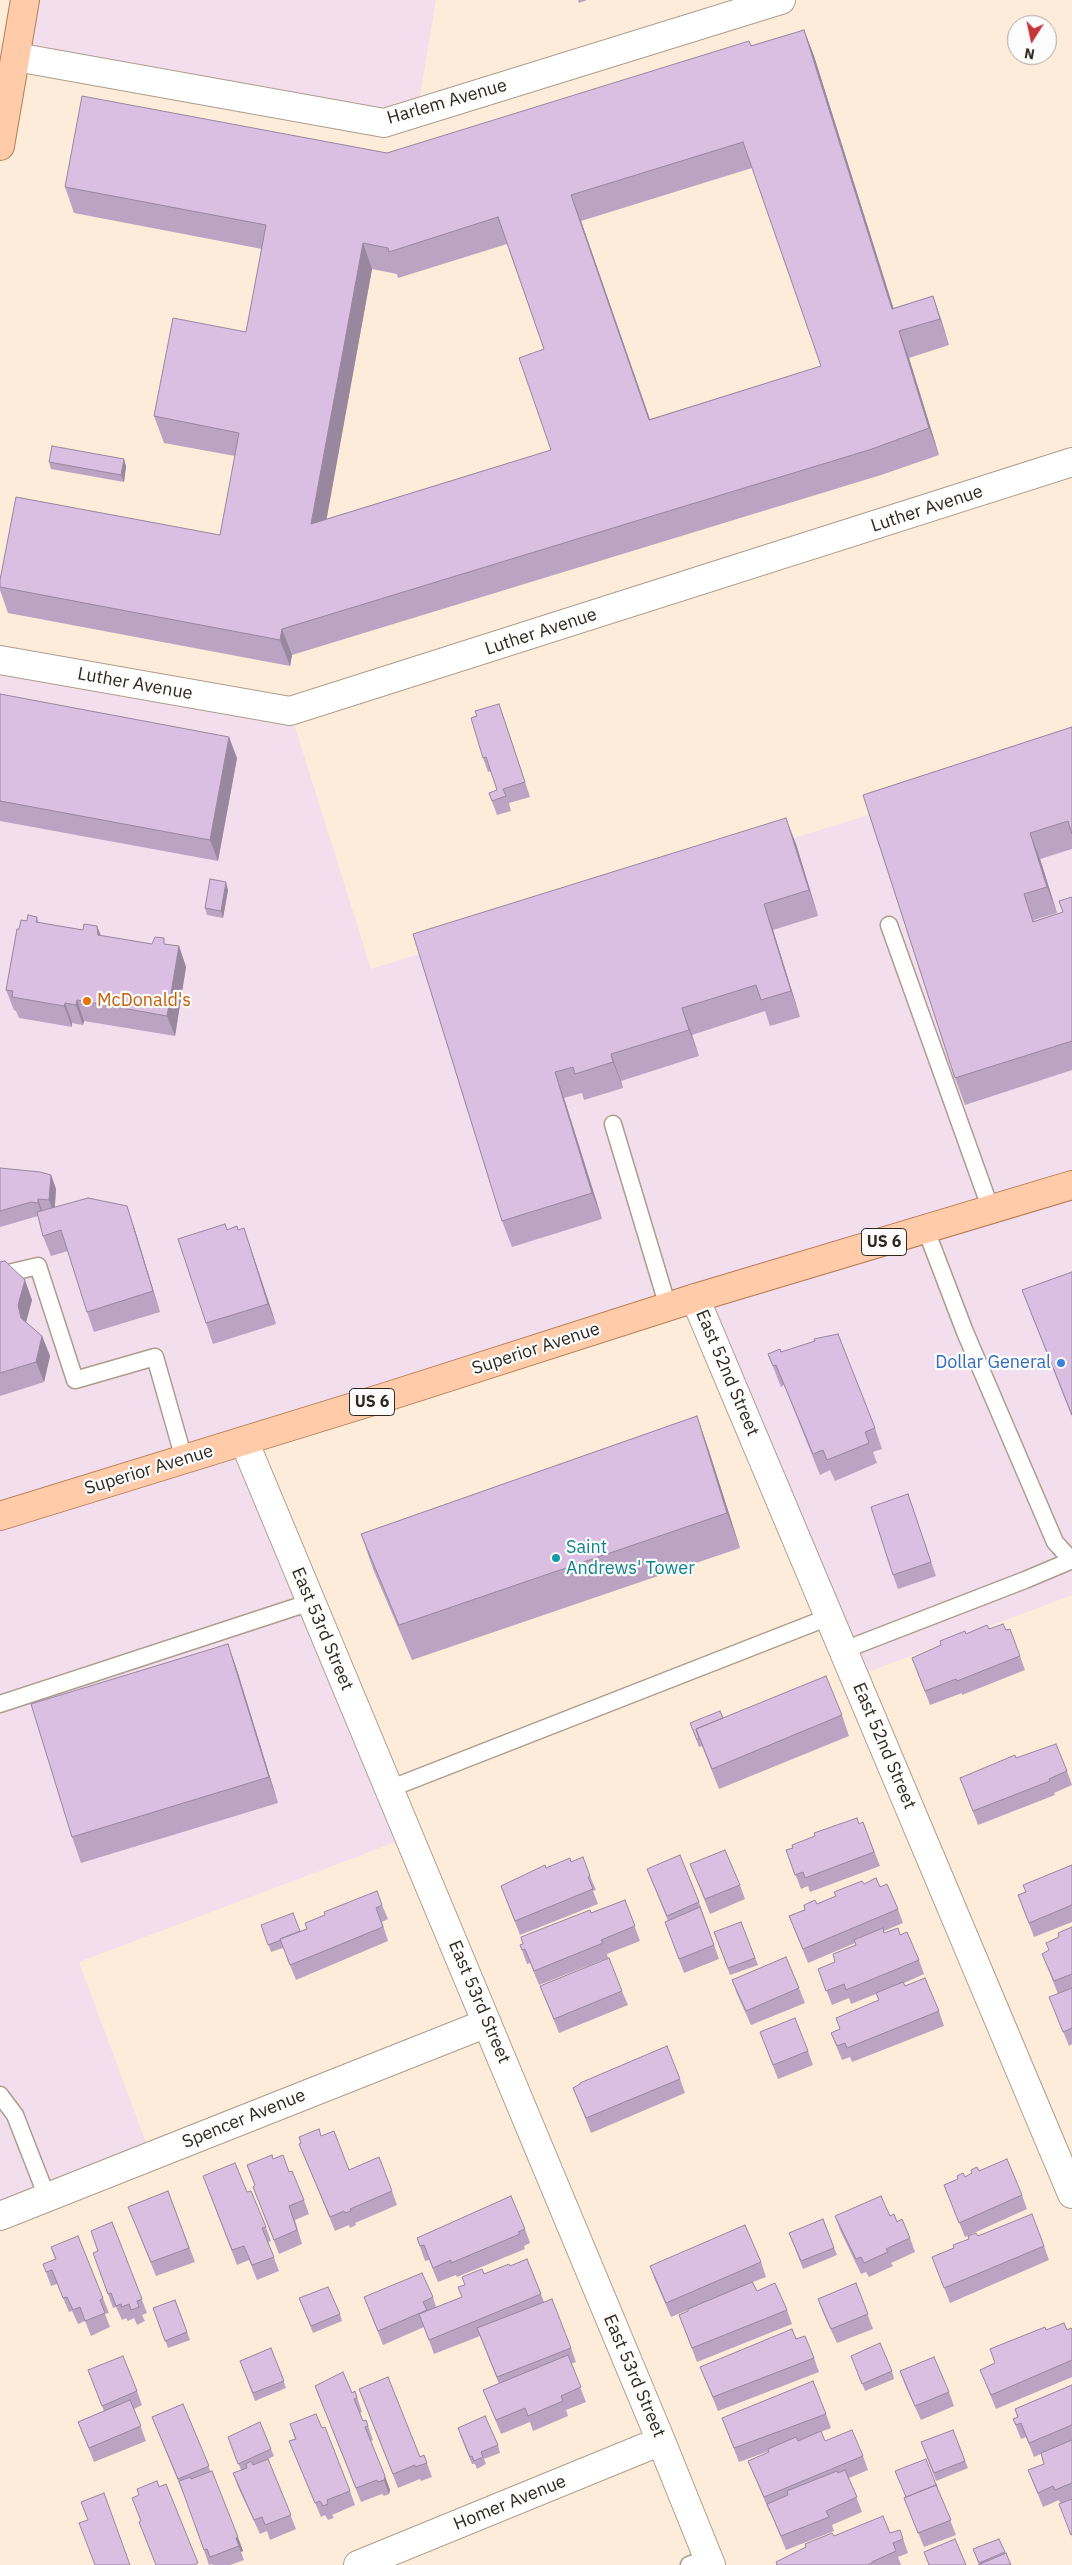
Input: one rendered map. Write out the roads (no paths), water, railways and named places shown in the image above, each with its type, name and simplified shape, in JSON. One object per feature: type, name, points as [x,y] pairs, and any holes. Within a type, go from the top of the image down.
[{"type":"main road","points":[[0,146],[25,0]]},
{"type":"main road","name":"Superior Avenue","points":[[0,1516],[696,1298],[1072,1185]]},
{"type":"street","name":"Harlem Avenue","points":[[16,58],[384,123],[781,0]]},
{"type":"street","name":"Luther Avenue","points":[[0,660],[290,711],[1072,462]]},
{"type":"street","name":"East 52nd Street","points":[[696,1298],[1072,2194]]},
{"type":"street","name":"East 53rd Street","points":[[244,1441],[662,2441],[702,2562]]},
{"type":"street","name":"Spencer Avenue","points":[[0,2216],[487,2023]]},
{"type":"street","name":"Homer Avenue","points":[[358,2565],[662,2441]]},
{"type":"lane","points":[[889,925],[991,1210]]},
{"type":"lane","points":[[613,1124],[668,1307]]},
{"type":"lane","points":[[844,1650],[1071,1561],[1054,1542],[965,1332],[926,1230]]},
{"type":"lane","points":[[0,1275],[38,1266],[75,1380],[155,1357],[184,1459]]},
{"type":"lane","points":[[0,1704],[311,1602]]},
{"type":"lane","points":[[389,1788],[829,1617]]},
{"type":"lane","points":[[0,2095],[15,2115],[47,2197]]},
{"type":"place","name":"McDonald's","points":[[87,1001]]},
{"type":"place","name":"Dollar General","points":[[1061,1363]]},
{"type":"place","name":"Saint Andrews' Tower","points":[[556,1558]]}]
